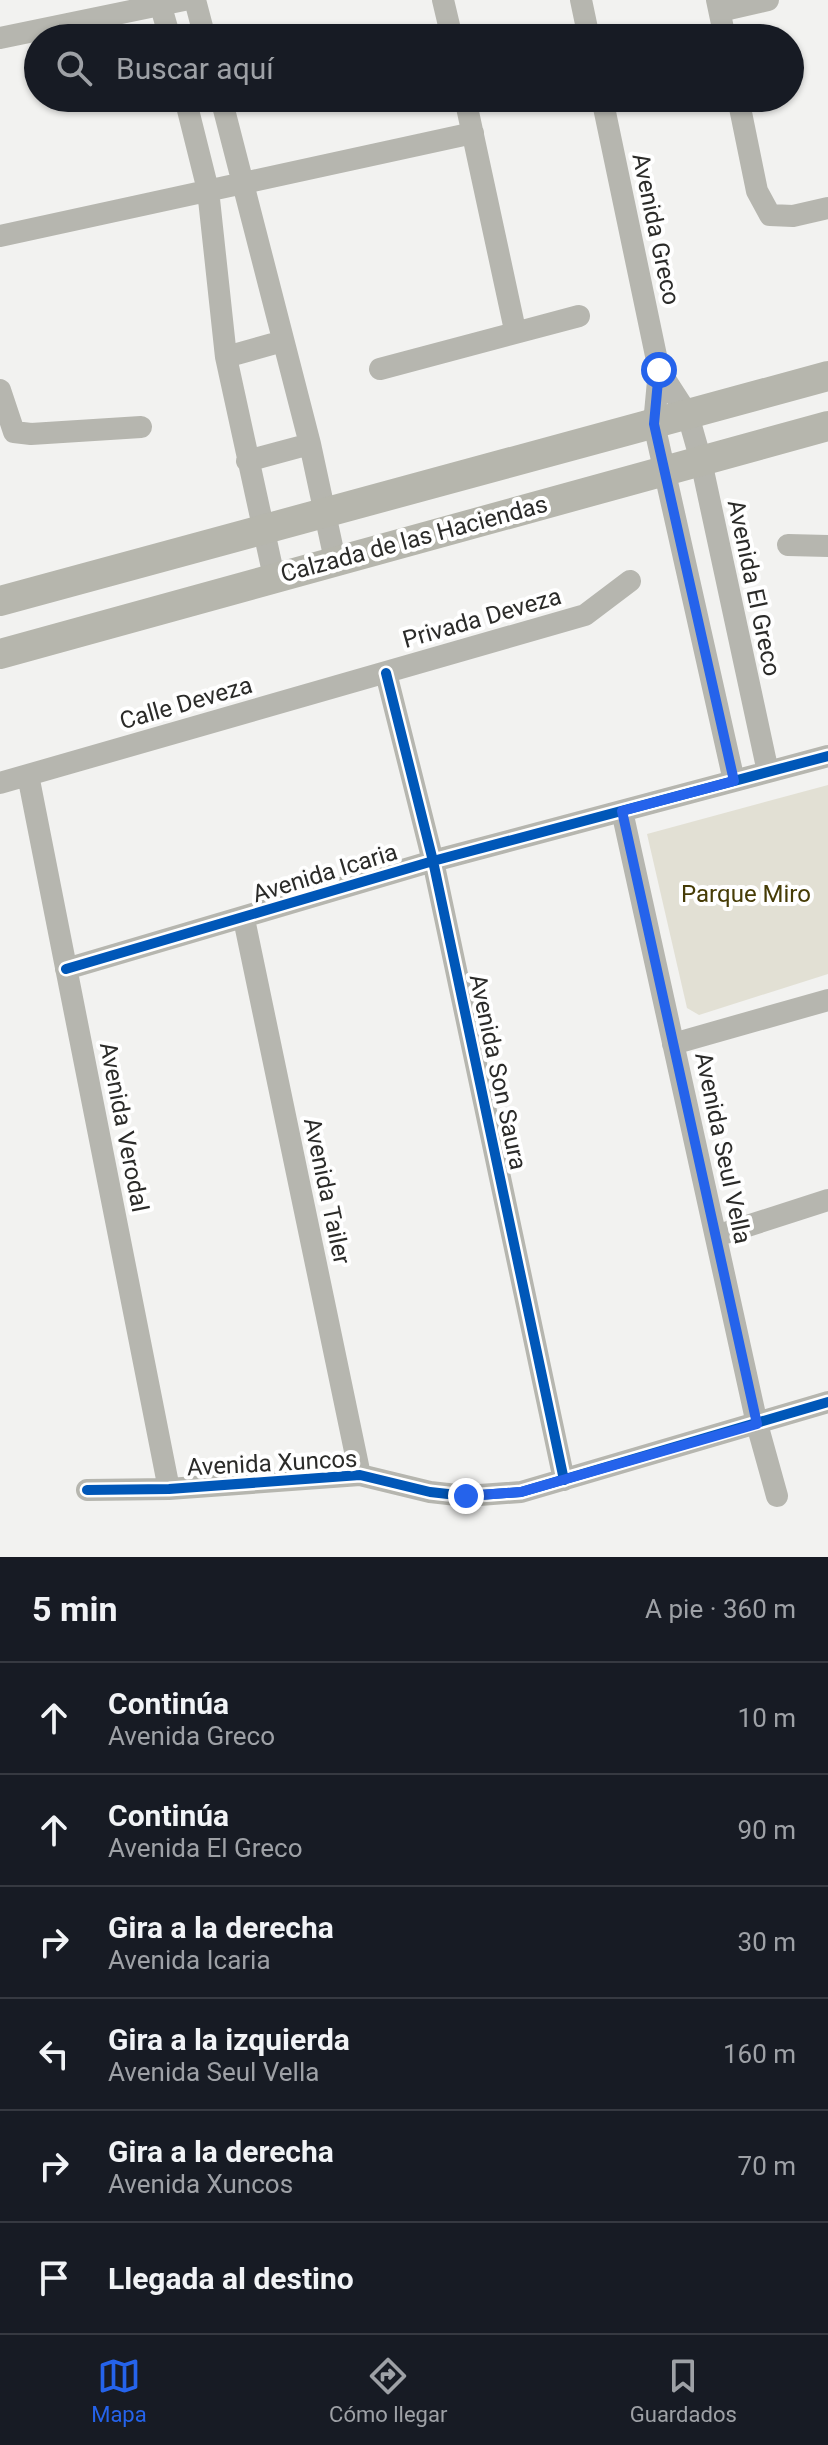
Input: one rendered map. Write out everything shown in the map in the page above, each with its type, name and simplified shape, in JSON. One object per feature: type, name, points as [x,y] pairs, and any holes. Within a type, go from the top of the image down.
[{"type":"main road","name":"Calzada de las Haciendas","points":[[0,601],[828,376]]},
{"type":"main road","name":"Calzada de las Haciendas","points":[[0,654],[828,426]]},
{"type":"street","points":[[62,24],[160,2],[184,0]]},
{"type":"street","points":[[195,0],[201,24]]},
{"type":"street","points":[[443,0],[449,24]]},
{"type":"street","points":[[581,0],[586,24]]},
{"type":"street","points":[[719,6],[768,0]]},
{"type":"street","points":[[160,2],[166,24]]},
{"type":"street","points":[[0,38],[24,33]]},
{"type":"street","points":[[188,112],[208,190],[226,357],[274,577]]},
{"type":"street","points":[[225,112],[310,444],[335,560]]},
{"type":"street","points":[[468,112],[515,330]]},
{"type":"street","name":"Avenida Greco","points":[[605,112],[659,370],[654,424]]},
{"type":"street","points":[[741,112],[757,191],[770,215],[793,216],[828,208]]},
{"type":"street","points":[[0,236],[473,133]]},
{"type":"street","points":[[380,369],[515,330],[579,316]]},
{"type":"street","points":[[226,357],[283,341]]},
{"type":"street","name":"Avenida Greco","points":[[659,370],[688,415]]},
{"type":"street","points":[[0,390],[14,432],[31,434],[141,427]]},
{"type":"street","name":"Avenida El Greco","points":[[688,415],[701,461],[768,772]]},
{"type":"street","points":[[654,424],[734,781]]},
{"type":"street","points":[[247,461],[310,444]]},
{"type":"street","points":[[673,508],[708,500]]},
{"type":"street","points":[[788,545],[828,546]]},
{"type":"street","points":[[689,587],[725,580]]},
{"type":"street","name":"Privada Deveza","points":[[386,673],[585,615],[630,581]]},
{"type":"street","name":"Calle Deveza","points":[[0,783],[386,673]]},
{"type":"street","name":"Avenida Son Saura","points":[[386,673],[433,861],[564,1480]]},
{"type":"street","name":"Avenida Icaria","points":[[66,969],[433,861],[828,756]]},
{"type":"street","name":"Avenida Verodal","points":[[28,775],[169,1489]]},
{"type":"street","name":"Avenida Seul Vella","points":[[622,811],[757,1424],[777,1496]]},
{"type":"street","name":"Avenida Tailer","points":[[244,919],[360,1475]]},
{"type":"street","points":[[673,1044],[828,1000]]},
{"type":"street","points":[[716,1236],[828,1200]]},
{"type":"street","name":"Avenida Xuncos","points":[[87,1490],[169,1489],[360,1475],[430,1492],[466,1496],[521,1492],[828,1402]]},
{"type":"green space","name":"Parque Miro","points":[[828,785],[828,974],[699,1015],[687,1008],[647,834]]},
{"type":"cycle path","points":[[386,673],[433,861],[564,1480]]},
{"type":"cycle path","points":[[66,969],[433,861],[828,756]]},
{"type":"cycle path","points":[[87,1490],[169,1489],[360,1475],[430,1492],[466,1496],[521,1492],[828,1402]]},
{"type":"route","points":[[466,1496],[521,1492],[757,1424],[622,811],[734,781],[654,424],[659,370]]}]
